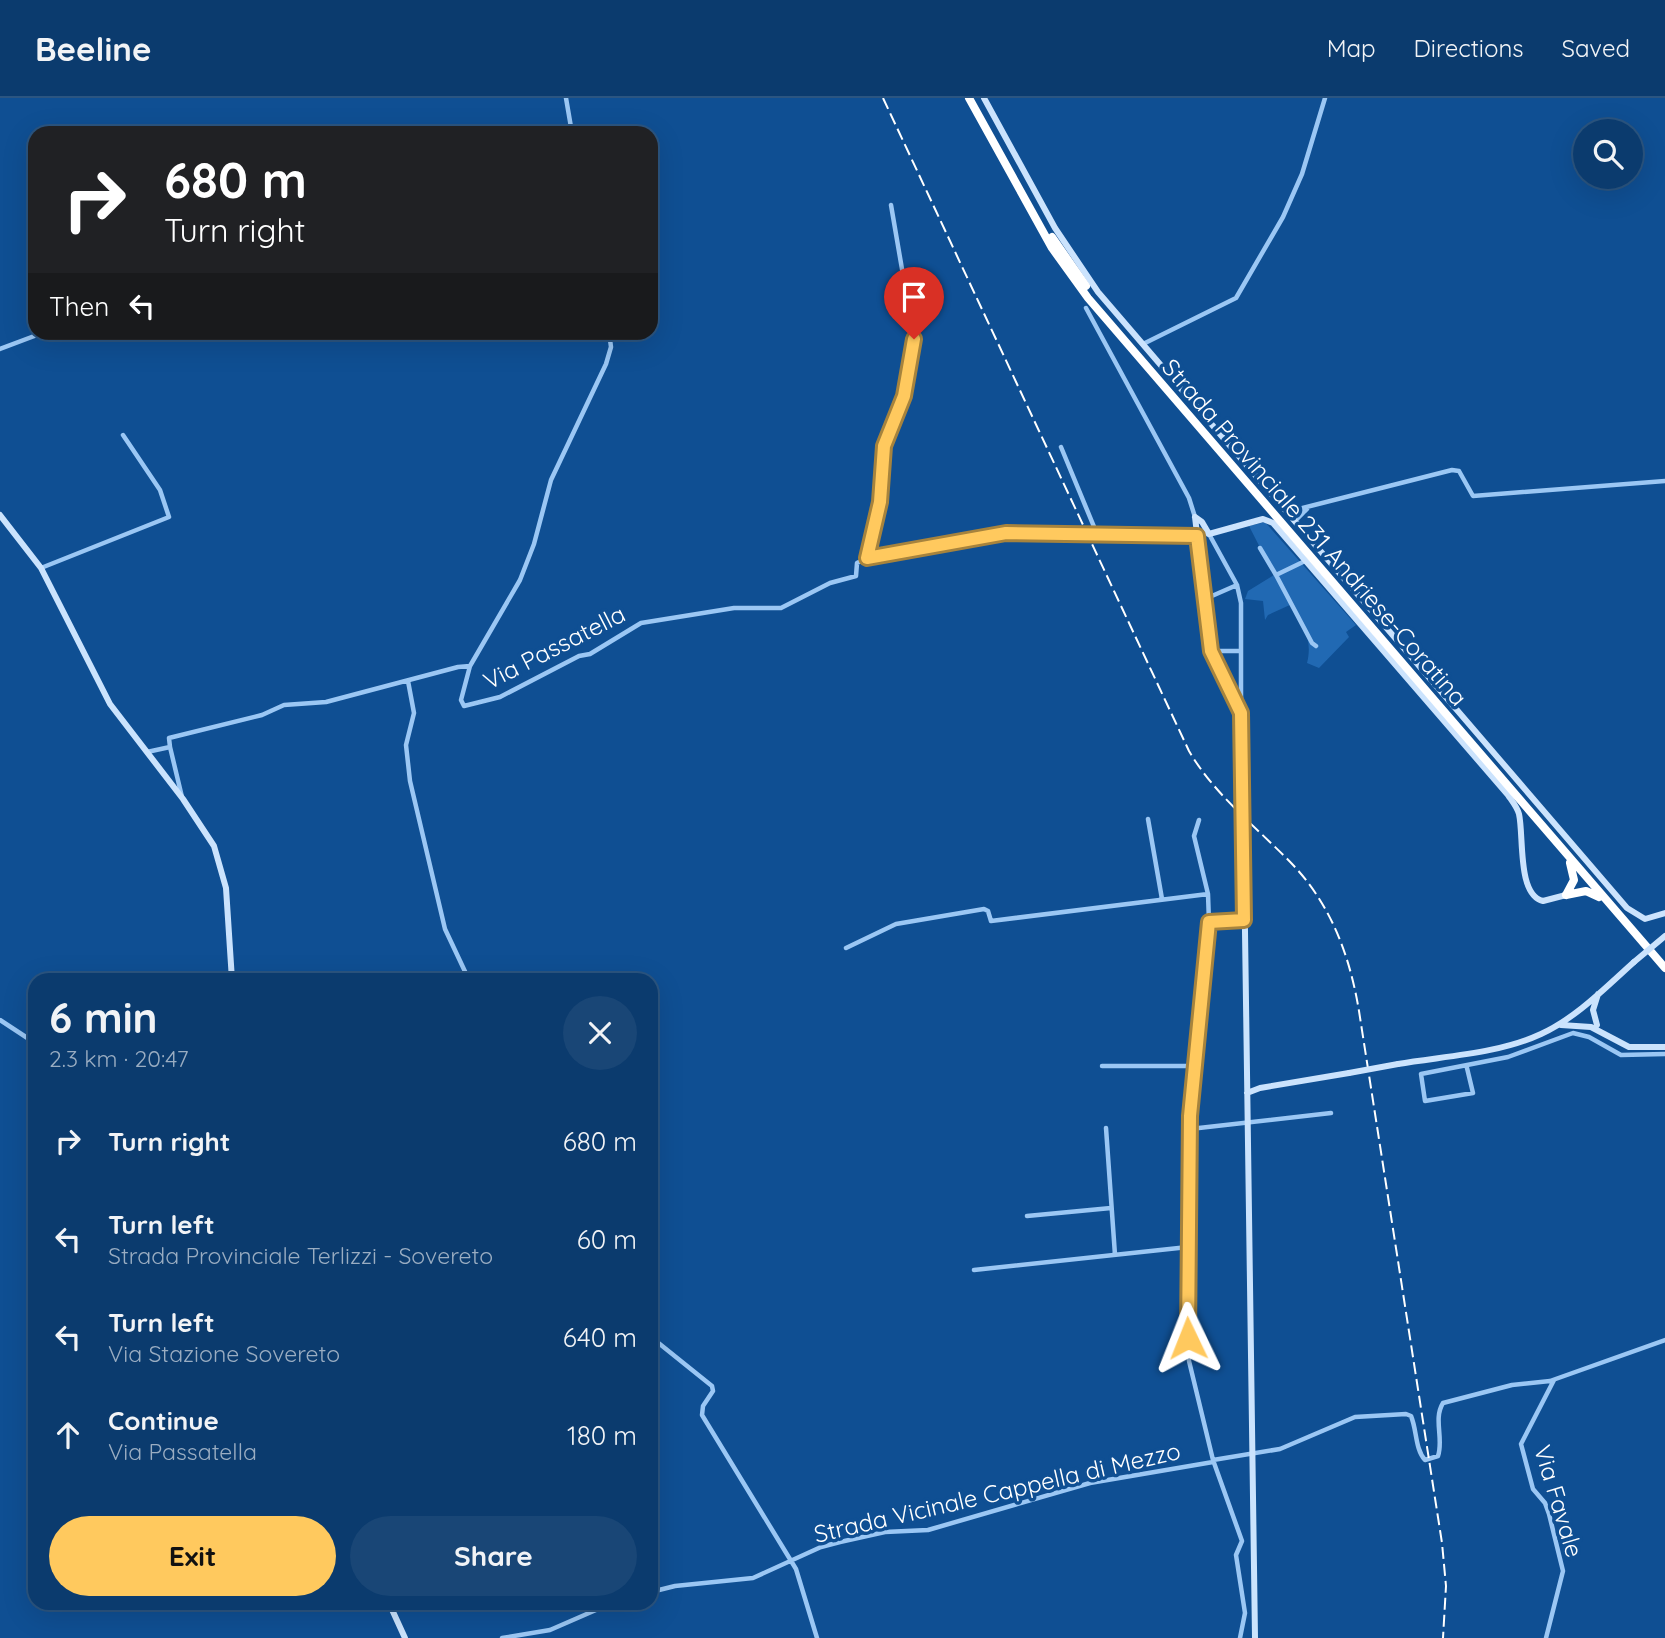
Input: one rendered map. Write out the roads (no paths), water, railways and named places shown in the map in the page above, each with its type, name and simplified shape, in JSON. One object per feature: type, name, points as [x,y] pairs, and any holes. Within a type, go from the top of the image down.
[{"type":"highway","name":"Strada Provinciale 231 Andriese-Coratina","points":[[969,98],[1026,204],[1082,289],[1626,923],[1662,959]]},
{"type":"highway","name":"Strada Provinciale 231 Andriese-Coratina","points":[[975,98],[1043,223],[1093,295],[1662,959]]},
{"type":"highway","points":[[1538,821],[1573,870],[1574,884],[1566,895]]},
{"type":"highway","points":[[1566,895],[1583,891],[1594,894],[1626,923]]},
{"type":"highway","points":[[1662,959],[1665,969]]},
{"type":"street","points":[[566,98],[571,126]]},
{"type":"street","points":[[984,98],[1055,228],[1098,292],[1627,908],[1645,919],[1665,914]]},
{"type":"street","points":[[1143,344],[1236,298],[1241,292],[1297,185],[1325,98]]},
{"type":"street","points":[[891,205],[914,339],[904,396],[884,446],[880,502],[867,558],[1006,533],[1197,536],[1267,520],[1306,561],[1514,804],[1518,813],[1526,880],[1532,894],[1543,901],[1566,895]]},
{"type":"street","points":[[1086,308],[1189,498],[1195,517],[1211,651],[1241,713]]},
{"type":"street","points":[[0,349],[28,338]]},
{"type":"street","name":"Via Passatella","points":[[610,340],[606,364],[551,480],[534,544],[520,580],[470,666],[461,697],[464,706],[500,697],[579,656],[590,654],[641,623],[734,608],[781,608],[830,583],[856,576],[857,563],[867,558]]},
{"type":"street","points":[[41,568],[169,517],[160,490],[123,435]]},
{"type":"street","points":[[1061,447],[1097,534]]},
{"type":"street","points":[[1287,512],[1452,470],[1459,471],[1473,496],[1665,481]]},
{"type":"street","points":[[1295,521],[1308,508]]},
{"type":"street","points":[[0,515],[41,568],[101,690],[210,839],[222,866],[231,973]]},
{"type":"street","points":[[1195,517],[1202,522],[1237,585],[1241,603],[1255,1638]]},
{"type":"street","points":[[1260,548],[1316,646]]},
{"type":"street","points":[[1276,575],[1306,561]]},
{"type":"street","points":[[1205,599],[1237,585]]},
{"type":"street","points":[[1211,651],[1241,652]]},
{"type":"street","points":[[183,799],[169,738],[262,715],[285,705],[326,702],[470,666]]},
{"type":"street","points":[[408,681],[414,713],[406,746],[410,781],[445,929],[466,973]]},
{"type":"street","points":[[146,752],[170,747]]},
{"type":"street","points":[[1149,819],[1162,899]]},
{"type":"street","points":[[1199,820],[1194,836],[1208,894],[1209,922],[1190,1129],[1186,1293],[1194,1393],[1213,1461],[1242,1541],[1236,1555],[1245,1614],[1240,1638]]},
{"type":"street","points":[[846,948],[896,924],[984,909],[988,911],[991,921],[1208,894]]},
{"type":"street","points":[[1209,922],[1244,920]]},
{"type":"street","points":[[1247,1090],[1522,1042],[1557,1025],[1580,1008],[1665,936]]},
{"type":"street","points":[[1594,1026],[1593,1010],[1599,993]]},
{"type":"street","points":[[1580,1008],[1601,1032],[1629,1047],[1665,1047]]},
{"type":"street","points":[[0,1020],[28,1038]]},
{"type":"street","points":[[1557,1025],[1574,1023],[1594,1026]]},
{"type":"street","points":[[1468,1068],[1473,1093],[1425,1101],[1421,1074],[1517,1054],[1565,1034],[1581,1034],[1621,1055],[1665,1054]]},
{"type":"street","points":[[1102,1066],[1194,1066]]},
{"type":"street","points":[[1190,1129],[1331,1113]]},
{"type":"street","points":[[1105,1128],[1115,1255]]},
{"type":"street","points":[[1027,1216],[1111,1208]]},
{"type":"street","points":[[974,1270],[1188,1247]]},
{"type":"street","points":[[1554,1380],[1665,1340]]},
{"type":"street","points":[[658,1343],[712,1386],[713,1391],[702,1409],[702,1416],[798,1574],[817,1638]]},
{"type":"street","name":"Strada Vicinale Cappella di Mezzo","points":[[658,1590],[753,1578],[790,1560],[840,1542],[885,1532],[928,1530],[1090,1483],[1280,1449],[1355,1417],[1411,1416],[1420,1455],[1425,1460],[1431,1459],[1438,1456],[1441,1450],[1440,1408],[1443,1404],[1511,1385],[1554,1380]]},
{"type":"street","name":"Via Favale","points":[[1546,1638],[1563,1571],[1549,1514],[1545,1503],[1533,1489],[1521,1444],[1554,1380]]},
{"type":"street","points":[[1242,1541],[1254,1546]]},
{"type":"street","points":[[392,1610],[405,1638]]},
{"type":"street","points":[[502,1638],[551,1630],[596,1610]]},
{"type":"railway","points":[[883,98],[1189,751],[1225,798],[1307,882],[1329,916],[1344,952],[1359,1011],[1442,1543],[1446,1586],[1443,1638]]}]
